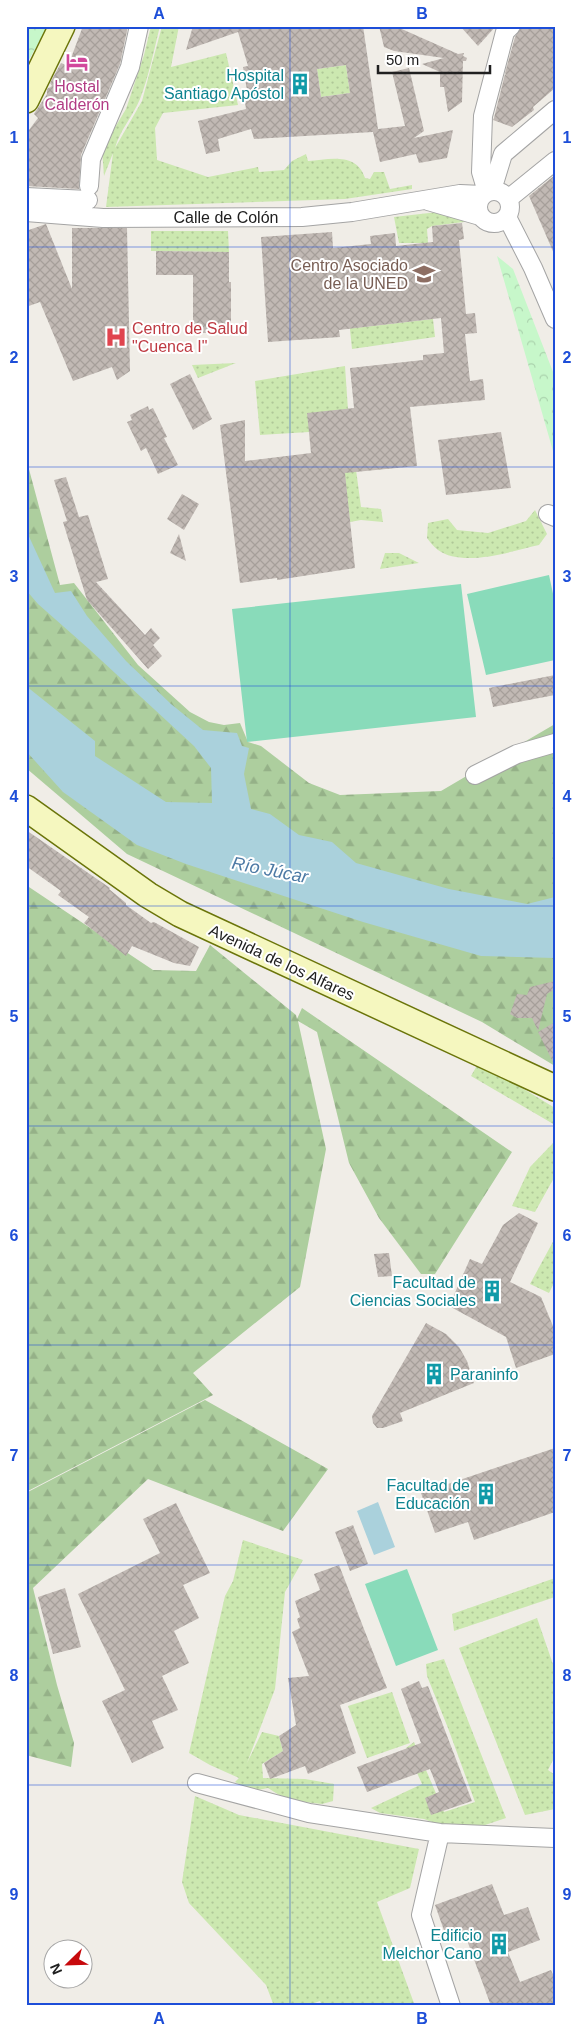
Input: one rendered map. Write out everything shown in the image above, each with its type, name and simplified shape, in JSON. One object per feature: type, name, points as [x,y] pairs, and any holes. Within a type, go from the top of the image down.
[{"type":"street","points":[[26,100],[62,26]]},
{"type":"street","points":[[26,197],[89,193],[91,159],[130,67],[140,26]]},
{"type":"street","points":[[487,192],[481,172],[483,116],[505,28]]},
{"type":"street","points":[[487,192],[502,193],[508,199],[510,209],[507,217],[494,224],[485,221],[480,216],[477,203],[487,192],[503,154],[555,110]]},
{"type":"street","points":[[508,199],[555,161]]},
{"type":"street","name":"Calle de Colón","points":[[26,212],[103,218],[302,217],[352,212],[460,194],[487,192]]},
{"type":"street","name":"Calle de Colón","points":[[426,200],[480,216]]},
{"type":"street","points":[[507,217],[533,268],[555,319]]},
{"type":"street","points":[[475,775],[517,754],[555,743]]},
{"type":"street","name":"Avenida de los Alfares","points":[[26,808],[148,895],[180,914],[555,1088]]},
{"type":"street","points":[[197,1783],[309,1813],[440,1833],[555,1838]]},
{"type":"street","points":[[440,1833],[421,1915],[451,2006]]},
{"type":"green space","points":[[26,26],[48,26],[26,65]]},
{"type":"green space","points":[[151,26],[160,26],[146,81],[140,99],[115,148],[142,101],[162,26],[179,26],[171,67],[226,53],[238,105],[163,113],[155,128],[157,160],[208,177],[258,167],[259,172],[284,170],[292,161],[306,154],[308,161],[341,159],[349,161],[356,164],[365,178],[370,179],[374,172],[384,172],[390,189],[412,185],[412,189],[345,199],[106,207],[113,153],[104,176],[102,149],[126,109],[144,55]]},
{"type":"green space","points":[[346,65],[350,93],[321,97],[317,69]]},
{"type":"green space","points":[[438,212],[462,216],[464,222],[432,226],[427,229],[428,243],[399,243],[394,217]]},
{"type":"green space","points":[[151,231],[228,231],[229,252],[151,251]]},
{"type":"green space","points":[[497,256],[513,269],[555,377],[555,458]]},
{"type":"green space","points":[[345,281],[354,309],[355,328],[433,319],[435,337],[352,349]]},
{"type":"green space","points":[[236,363],[198,378],[192,365]]},
{"type":"green space","points":[[345,366],[348,410],[361,507],[381,509],[383,522],[361,520],[350,522],[337,410],[309,432],[260,435],[255,381]]},
{"type":"green space","points":[[26,458],[60,585],[74,583],[138,665],[190,712],[209,722],[224,725],[240,723],[248,742],[261,746],[309,783],[340,795],[441,791],[555,724],[555,1066],[482,1022],[127,854],[26,768]]},
{"type":"green space","points":[[535,510],[547,534],[539,545],[502,554],[461,558],[438,550],[427,538],[428,523],[448,519],[457,530],[488,533],[526,521]]},
{"type":"green space","points":[[385,553],[399,553],[419,563],[380,569]]},
{"type":"green space","points":[[549,575],[555,603],[555,660],[486,675],[467,594]]},
{"type":"green space","points":[[461,584],[476,717],[247,742],[232,609]]},
{"type":"green space","points":[[26,885],[153,970],[196,971],[210,945],[296,1015],[297,1019],[302,1008],[512,1152],[435,1274],[421,1274],[379,1218],[349,1163],[317,1032],[298,1021],[326,1149],[300,1287],[193,1373],[213,1395],[26,1492]]},
{"type":"green space","points":[[479,1062],[555,1108],[555,1125],[471,1076]]},
{"type":"green space","points":[[555,1141],[555,1176],[535,1212],[512,1206],[530,1167]]},
{"type":"green space","points":[[555,1238],[555,1281],[549,1293],[530,1284]]},
{"type":"green space","points":[[205,1400],[328,1469],[283,1531],[148,1479],[33,1588],[57,1685],[74,1743],[71,1767],[26,1755],[26,1493]]},
{"type":"green space","points":[[243,1540],[303,1560],[285,1592],[275,1689],[247,1763],[262,1732],[279,1736],[283,1751],[262,1764],[263,1778],[305,1779],[334,1784],[333,1801],[322,1804],[287,1800],[268,1788],[253,1791],[235,1782],[239,1778],[189,1753],[225,1596],[233,1581]]},
{"type":"green space","points":[[407,1569],[438,1650],[396,1666],[365,1584]]},
{"type":"green space","points":[[555,1578],[555,1597],[454,1631],[452,1614]]},
{"type":"green space","points":[[537,1618],[555,1670],[555,1756],[548,1770],[555,1775],[555,1809],[525,1815],[459,1648]]},
{"type":"green space","points":[[444,1659],[506,1818],[485,1825],[450,1829],[424,1819],[380,1813],[371,1808],[422,1784],[406,1748],[414,1742],[444,1812],[475,1802],[427,1676],[426,1664]]},
{"type":"green space","points":[[392,1692],[410,1743],[367,1758],[348,1706]]},
{"type":"green space","points":[[195,1796],[239,1815],[419,1849],[410,1888],[377,1902],[415,2006],[322,2006],[320,2001],[306,2006],[274,2006],[266,1985],[189,1903],[182,1882]]},
{"type":"water","name":"Río Júcar","points":[[26,530],[55,593],[71,591],[87,616],[126,661],[171,704],[203,730],[237,733],[242,746],[249,748],[244,774],[251,809],[270,814],[299,835],[332,842],[356,863],[449,889],[527,904],[555,897],[555,958],[481,956],[363,922],[186,864],[137,845],[63,792],[26,751],[26,686],[95,741],[95,756],[166,802],[212,803],[211,768],[194,746],[38,604],[26,590]]},
{"type":"water","points":[[378,1502],[395,1547],[374,1555],[357,1511]]},
{"type":"building","points":[[83,26],[128,26],[120,64],[81,155],[79,189],[26,186],[26,134],[38,118],[34,114],[47,94],[47,89],[52,86],[50,83],[61,63],[68,66]]},
{"type":"building","name":"Hospital Santiago Apóstol","points":[[193,26],[363,26],[378,129],[405,126],[392,72],[409,68],[424,131],[414,138],[453,130],[447,158],[419,163],[416,154],[380,162],[373,132],[254,139],[251,129],[218,139],[220,151],[206,154],[198,121],[246,109],[244,96],[248,96],[243,67],[248,66],[238,32],[186,50]],"holes":[[[346,65],[350,93],[321,97],[317,69]]]},
{"type":"building","points":[[379,26],[395,26],[458,54],[464,53],[463,56],[467,58],[466,61],[463,61],[462,102],[448,112],[444,87],[440,87],[440,72],[422,64],[444,58],[394,51],[384,47]]},
{"type":"building","points":[[460,26],[496,26],[478,46]]},
{"type":"building","points":[[521,26],[555,26],[555,88],[533,107],[534,110],[512,127],[493,120],[505,74],[507,76],[505,73],[515,37]]},
{"type":"building","points":[[555,175],[555,256],[529,196]]},
{"type":"building","points":[[462,223],[464,239],[459,240],[466,314],[475,313],[477,333],[465,334],[470,381],[483,379],[485,400],[410,407],[417,466],[345,473],[355,568],[277,580],[277,578],[240,583],[220,425],[245,420],[245,461],[311,453],[307,413],[354,408],[350,368],[423,360],[423,355],[444,353],[441,318],[339,330],[340,337],[268,342],[261,237],[332,232],[333,248],[371,244],[370,236],[395,233],[396,246],[433,242],[432,226]]},
{"type":"building","points":[[46,224],[72,289],[72,228],[127,228],[130,371],[117,380],[112,367],[73,381],[40,302],[26,307],[26,231]]},
{"type":"building","points":[[156,251],[229,252],[231,333],[193,333],[193,275],[156,275]]},
{"type":"building","points":[[190,374],[212,419],[193,430],[170,384]]},
{"type":"building","points":[[148,406],[149,410],[153,408],[167,437],[164,438],[178,465],[158,474],[146,448],[141,451],[127,422],[132,420],[130,415]]},
{"type":"building","points":[[501,432],[511,488],[446,495],[438,440]]},
{"type":"building","points":[[66,477],[79,517],[88,515],[108,579],[96,582],[145,635],[151,628],[160,638],[153,645],[162,656],[148,669],[87,600],[63,522],[67,521],[54,480]]},
{"type":"building","points":[[182,494],[199,504],[184,530],[167,519]]},
{"type":"building","points":[[179,534],[186,561],[170,553]]},
{"type":"building","points":[[555,675],[555,695],[493,707],[489,688]]},
{"type":"building","points":[[26,830],[110,888],[126,905],[151,923],[154,922],[199,947],[190,966],[174,963],[132,946],[126,956],[84,923],[89,917],[58,895],[61,891],[26,866]]},
{"type":"building","points":[[555,981],[555,989],[547,994],[538,1031],[532,1018],[517,1018],[510,1014],[517,994],[527,995],[530,987]]},
{"type":"building","points":[[555,1022],[555,1066],[538,1032]]},
{"type":"building","name":"Facultad de Ciencias Sociales","points":[[519,1213],[538,1223],[510,1282],[541,1297],[555,1331],[555,1354],[516,1368],[506,1337],[449,1306],[470,1259],[482,1264],[503,1225]]},
{"type":"building","points":[[389,1253],[392,1276],[378,1277],[374,1254]]},
{"type":"building","name":"Paraninfo","points":[[426,1323],[446,1334],[459,1347],[467,1361],[474,1383],[400,1413],[403,1421],[383,1428],[377,1428],[373,1423],[372,1416]]},
{"type":"building","name":"Facultad de Educación","points":[[555,1448],[555,1512],[474,1540],[468,1522],[435,1533],[421,1493]]},
{"type":"building","points":[[176,1503],[210,1573],[183,1585],[199,1618],[174,1631],[189,1663],[162,1676],[178,1710],[152,1721],[164,1748],[132,1763],[102,1701],[125,1690],[78,1594],[160,1553],[143,1519]]},
{"type":"building","points":[[353,1525],[368,1564],[350,1571],[335,1532]]},
{"type":"building","points":[[339,1565],[387,1688],[340,1705],[356,1753],[308,1774],[305,1766],[270,1779],[264,1763],[283,1751],[279,1736],[296,1725],[288,1678],[309,1676],[292,1632],[300,1628],[297,1619],[300,1617],[295,1601],[320,1590],[314,1574]]},
{"type":"building","points":[[65,1588],[81,1647],[53,1654],[38,1597]]},
{"type":"building","points":[[419,1681],[422,1688],[428,1686],[472,1801],[431,1815],[425,1798],[439,1792],[430,1769],[367,1792],[357,1767],[421,1743],[401,1689]]},
{"type":"building","name":"Edificio Melchor Cano","points":[[492,1884],[504,1915],[528,1907],[540,1940],[508,1952],[520,1982],[551,1970],[555,1979],[555,2006],[491,2006],[464,1932],[447,1939],[435,1905]]},
{"type":"place","name":"Hostal Calderón","points":[[77,62]]},
{"type":"place","name":"Hospital Santiago Apóstol","points":[[300,84]]},
{"type":"place","name":"Centro Asociado de la UNED","points":[[424,274]]},
{"type":"place","name":"Centro de Salud \"Cuenca I\"","points":[[116,337]]},
{"type":"place","name":"Facultad de Ciencias Sociales","points":[[492,1291]]},
{"type":"place","name":"Paraninfo","points":[[434,1374]]},
{"type":"place","name":"Facultad de Educación","points":[[486,1494]]},
{"type":"place","name":"Edificio Melchor Cano","points":[[499,1944]]}]
